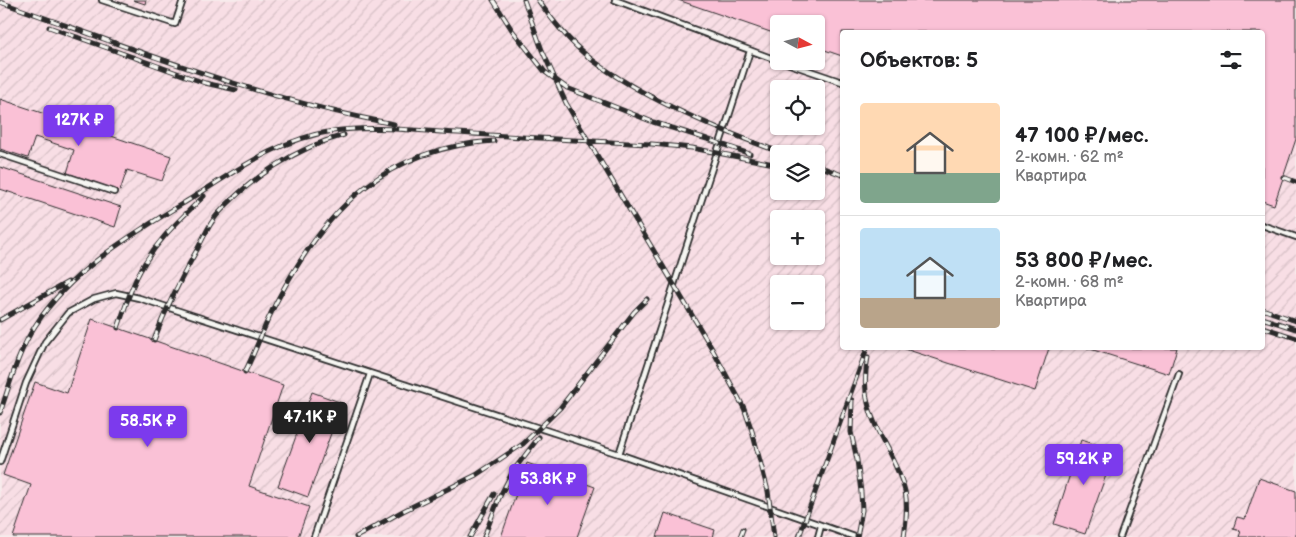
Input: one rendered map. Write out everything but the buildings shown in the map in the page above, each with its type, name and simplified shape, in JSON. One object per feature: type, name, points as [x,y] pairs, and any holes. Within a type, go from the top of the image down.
[{"type":"lane","points":[[102,0],[175,24],[183,0]]},
{"type":"lane","points":[[615,0],[770,58]]},
{"type":"lane","points":[[619,454],[750,51]]},
{"type":"lane","points":[[807,70],[840,81]]},
{"type":"lane","points":[[0,154],[114,192]]},
{"type":"lane","points":[[1265,226],[1296,237]]},
{"type":"lane","points":[[0,462],[26,383],[45,342],[68,313],[94,299],[116,293],[139,298],[619,454],[854,537]]},
{"type":"lane","points":[[314,537],[370,374]]},
{"type":"lane","points":[[1120,537],[1179,374]]},
{"type":"lane","points":[[818,537],[822,526]]},
{"type":"shaded area","points":[[0,0],[1296,0],[1296,537],[0,537]]},
{"type":"railway","points":[[493,0],[512,30],[545,72],[567,88],[653,122],[750,154]]},
{"type":"railway","points":[[524,0],[542,50],[566,103],[711,347],[744,408],[768,491],[774,537]]},
{"type":"railway","points":[[538,0],[560,29],[579,49],[630,85],[681,112],[770,148]]},
{"type":"railway","points":[[0,2],[145,54],[244,86],[293,101],[394,124]]},
{"type":"railway","points":[[49,27],[205,83],[236,90]]},
{"type":"railway","points":[[0,413],[15,368],[29,336],[50,306],[84,271],[145,227],[257,158],[293,141],[333,131],[380,128],[652,144],[692,148],[770,163]]},
{"type":"railway","points":[[154,340],[180,282],[209,226],[217,215],[244,189],[275,166],[291,156],[344,135]]},
{"type":"railway","points":[[245,372],[273,308],[297,266],[317,236],[339,210],[364,188],[391,170],[422,156],[456,146],[494,141]]},
{"type":"railway","points":[[825,168],[840,174]]},
{"type":"railway","points":[[1283,177],[1296,182]]},
{"type":"railway","points":[[118,328],[134,283],[143,265],[158,243],[204,196]]},
{"type":"railway","points":[[0,320],[68,282]]},
{"type":"railway","points":[[356,537],[403,511],[476,475],[523,444],[560,408],[634,312],[647,299]]},
{"type":"railway","points":[[1265,310],[1296,321]]},
{"type":"railway","points":[[1265,319],[1296,329]]},
{"type":"railway","points":[[1265,328],[1296,338]]},
{"type":"railway","points":[[799,537],[866,350]]},
{"type":"railway","points":[[868,357],[865,380],[871,414],[897,469],[905,491],[907,508],[904,537]]},
{"type":"railway","points":[[852,400],[851,432],[857,460],[862,510],[857,537]]},
{"type":"railway","points":[[484,537],[499,498],[513,471],[539,437]]},
{"type":"railway","points":[[470,537],[494,494]]},
{"type":"railway","points":[[740,537],[743,529]]}]
